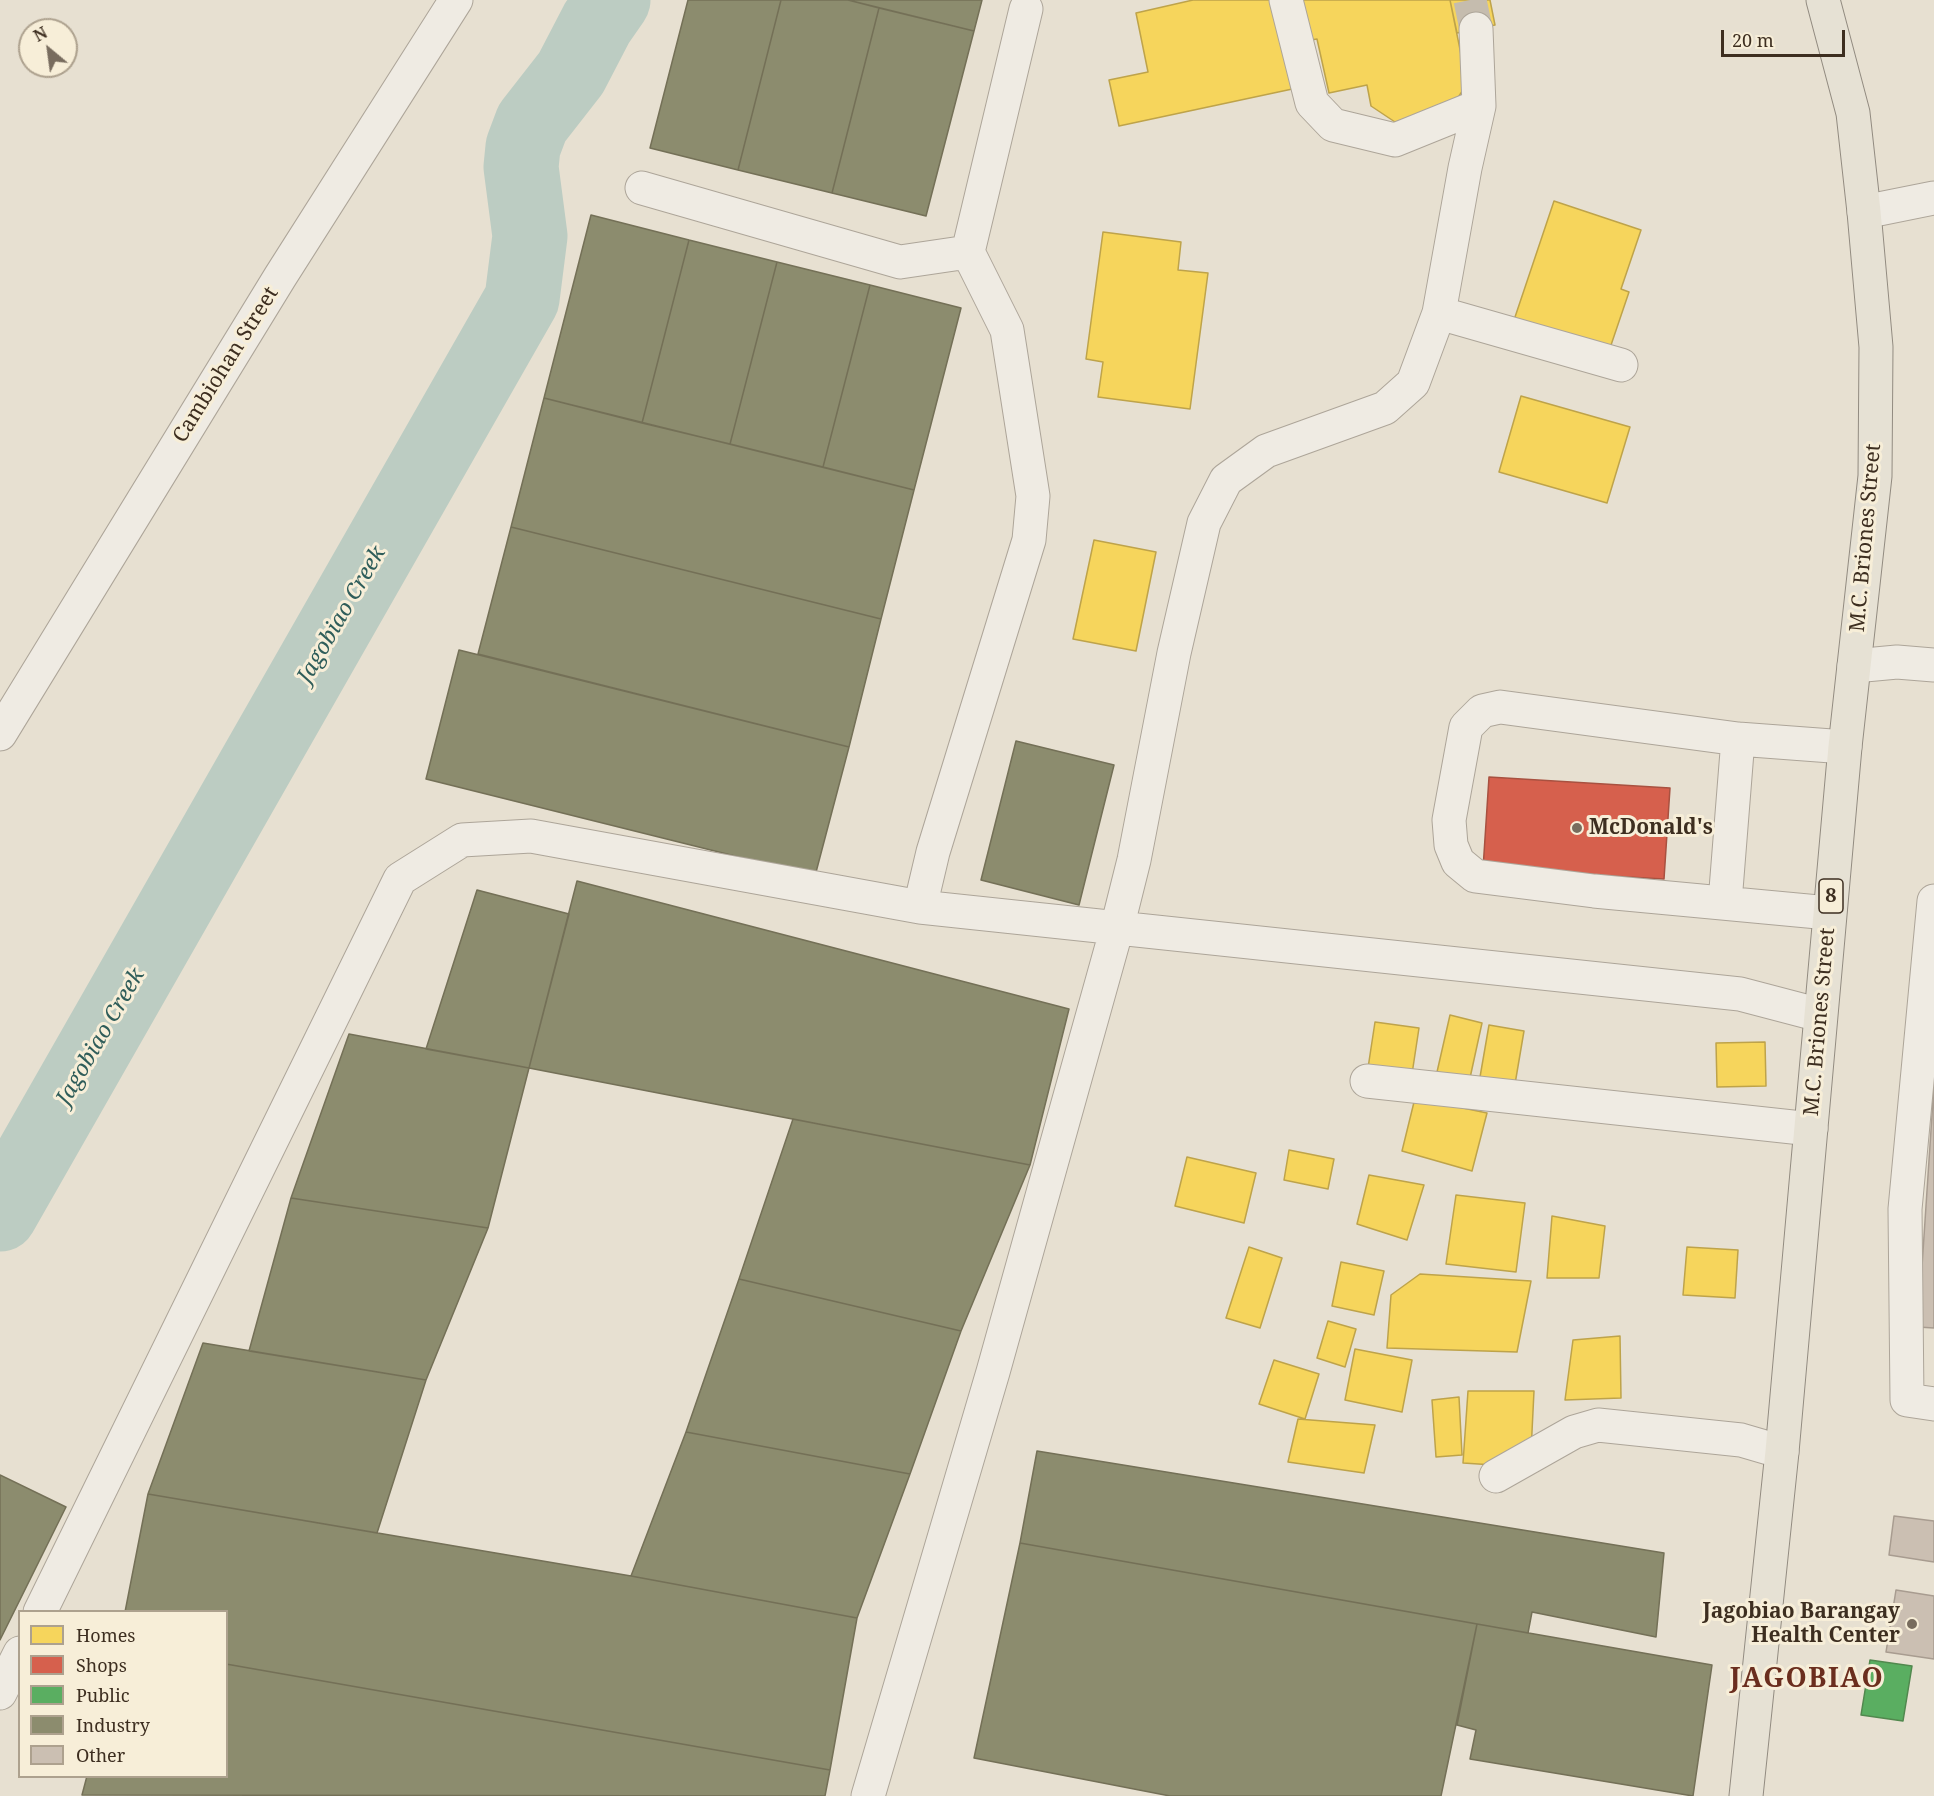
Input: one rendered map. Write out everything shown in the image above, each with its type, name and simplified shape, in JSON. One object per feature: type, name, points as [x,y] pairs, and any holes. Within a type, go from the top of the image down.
[{"type":"main road","name":"M.C. Briones Street","points":[[1746,1796],[1782,1452],[1845,747],[1875,476],[1876,347],[1864,212],[1852,113],[1823,0]]},
{"type":"street","name":"Cambiohan Street","points":[[0,734],[280,277],[456,0]]},
{"type":"street","points":[[1286,0],[1311,103],[1333,125],[1395,140],[1479,106]]},
{"type":"street","points":[[920,907],[933,852],[1029,540],[1033,496],[1007,330],[968,252],[1026,9]]},
{"type":"street","points":[[868,1796],[993,1372],[1117,928],[1134,860],[1174,653],[1204,523],[1226,480],[1266,451],[1385,408],[1413,383],[1439,313],[1465,168],[1479,106],[1476,28]]},
{"type":"street","points":[[642,188],[900,262],[968,252]]},
{"type":"street","points":[[1864,212],[1934,198]]},
{"type":"street","points":[[1439,313],[1621,365]]},
{"type":"street","points":[[1854,666],[1897,662],[1934,665]]},
{"type":"street","points":[[1829,912],[1594,891],[1475,876],[1458,862],[1451,845],[1449,820],[1466,728],[1482,711],[1500,707],[1738,739],[1845,747]]},
{"type":"street","points":[[1725,902],[1738,739]]},
{"type":"street","points":[[40,1610],[400,879],[462,840],[531,836],[920,907],[1740,994],[1820,1015]]},
{"type":"street","points":[[1933,919],[1905,1209],[1907,1400],[1934,1404]]},
{"type":"street","points":[[1367,1082],[1810,1129]]},
{"type":"street","points":[[1496,1476],[1574,1432],[1599,1425],[1741,1440],[1782,1452]]},
{"type":"street","points":[[0,1693],[18,1657]]},
{"type":"building: Homes","points":[[1193,0],[1279,0],[1297,88],[1119,126],[1109,80],[1148,72],[1136,13]]},
{"type":"building: Homes","points":[[1296,0],[1450,0],[1467,84],[1449,111],[1395,122],[1371,106],[1367,85],[1329,93],[1317,39],[1305,41]]},
{"type":"building: Homes","points":[[1450,0],[1490,0],[1495,25],[1457,33]]},
{"type":"building: Homes","points":[[1554,201],[1641,230],[1621,289],[1629,292],[1609,351],[1514,320]]},
{"type":"building: Homes","points":[[1103,232],[1181,242],[1178,270],[1208,273],[1190,409],[1098,397],[1103,362],[1086,359]]},
{"type":"building: Homes","points":[[1521,396],[1630,427],[1607,503],[1499,472]]},
{"type":"building: Homes","points":[[1094,540],[1156,552],[1136,651],[1073,639]]},
{"type":"building: Homes","points":[[1450,1015],[1482,1023],[1470,1078],[1437,1072]]},
{"type":"building: Homes","points":[[1375,1022],[1419,1028],[1412,1074],[1368,1068]]},
{"type":"building: Homes","points":[[1489,1025],[1524,1031],[1515,1084],[1480,1077]]},
{"type":"building: Homes","points":[[1765,1042],[1766,1086],[1717,1087],[1716,1043]]},
{"type":"building: Homes","points":[[1415,1098],[1487,1113],[1472,1171],[1402,1151]]},
{"type":"building: Homes","points":[[1289,1150],[1334,1159],[1328,1189],[1284,1180]]},
{"type":"building: Homes","points":[[1187,1157],[1256,1173],[1244,1223],[1175,1206]]},
{"type":"building: Homes","points":[[1369,1175],[1424,1185],[1407,1240],[1357,1224]]},
{"type":"building: Homes","points":[[1456,1195],[1525,1203],[1516,1272],[1446,1264]]},
{"type":"building: Homes","points":[[1552,1216],[1605,1226],[1599,1278],[1547,1278]]},
{"type":"building: Homes","points":[[1249,1247],[1282,1258],[1260,1328],[1226,1318]]},
{"type":"building: Homes","points":[[1687,1247],[1738,1250],[1735,1298],[1683,1295]]},
{"type":"building: Homes","points":[[1341,1262],[1384,1271],[1374,1315],[1332,1306]]},
{"type":"building: Homes","points":[[1420,1274],[1531,1281],[1517,1352],[1387,1348],[1391,1295]]},
{"type":"building: Homes","points":[[1328,1321],[1356,1329],[1345,1367],[1317,1358]]},
{"type":"building: Homes","points":[[1620,1336],[1621,1398],[1565,1400],[1573,1340]]},
{"type":"building: Homes","points":[[1355,1349],[1412,1360],[1402,1412],[1345,1400]]},
{"type":"building: Homes","points":[[1274,1360],[1319,1374],[1305,1419],[1259,1404]]},
{"type":"building: Homes","points":[[1468,1391],[1534,1391],[1531,1452],[1509,1466],[1463,1463]]},
{"type":"building: Homes","points":[[1459,1397],[1462,1455],[1436,1457],[1432,1400]]},
{"type":"building: Homes","points":[[1298,1419],[1375,1425],[1364,1473],[1288,1462]]},
{"type":"building: Shops","name":"McDonald's","points":[[1489,777],[1670,788],[1664,879],[1483,869]]},
{"type":"building: Public","points":[[1870,1660],[1912,1666],[1903,1721],[1861,1715]]},
{"type":"building: Industry","points":[[688,0],[781,0],[738,170],[650,148]]},
{"type":"building: Industry","points":[[781,0],[848,0],[879,8],[832,193],[738,170]]},
{"type":"building: Industry","points":[[848,0],[982,0],[974,31]]},
{"type":"building: Industry","points":[[879,8],[974,31],[926,216],[832,193]]},
{"type":"building: Industry","points":[[591,215],[689,240],[642,423],[544,398]]},
{"type":"building: Industry","points":[[689,240],[777,262],[730,444],[642,423]]},
{"type":"building: Industry","points":[[777,262],[870,285],[823,467],[730,444]]},
{"type":"building: Industry","points":[[870,285],[961,308],[914,490],[823,467]]},
{"type":"building: Industry","points":[[544,398],[914,490],[881,619],[511,527]]},
{"type":"building: Industry","points":[[511,527],[881,619],[849,747],[478,654]]},
{"type":"building: Industry","points":[[459,650],[849,747],[815,876],[426,779]]},
{"type":"building: Industry","points":[[1016,741],[1114,765],[1079,905],[981,880]]},
{"type":"building: Industry","points":[[577,881],[1069,1009],[1030,1165],[529,1068]]},
{"type":"building: Industry","points":[[477,890],[569,914],[529,1068],[426,1049]]},
{"type":"building: Industry","points":[[349,1034],[529,1068],[488,1228],[291,1198]]},
{"type":"building: Industry","points":[[793,1119],[1030,1165],[961,1331],[739,1279]]},
{"type":"building: Industry","points":[[291,1198],[488,1228],[426,1380],[249,1351]]},
{"type":"building: Industry","points":[[739,1279],[961,1331],[910,1474],[686,1432]]},
{"type":"building: Industry","points":[[203,1343],[426,1380],[377,1533],[148,1494]]},
{"type":"building: Industry","points":[[686,1432],[910,1474],[857,1618],[631,1576]]},
{"type":"building: Industry","points":[[1037,1451],[1664,1553],[1656,1637],[1532,1612],[1528,1633],[1020,1543]]},
{"type":"building: Industry","points":[[0,1475],[66,1507],[0,1640]]},
{"type":"building: Industry","points":[[148,1494],[631,1576],[857,1618],[830,1770],[228,1664],[228,1610],[125,1610]]},
{"type":"building: Industry","points":[[1020,1543],[1477,1624],[1441,1796],[1170,1796],[974,1758]]},
{"type":"building: Industry","points":[[1477,1624],[1712,1665],[1693,1796],[1470,1759],[1476,1730],[1457,1725]]},
{"type":"building: Industry","points":[[228,1664],[830,1770],[825,1796],[82,1795],[86,1778],[228,1778]]},
{"type":"building: Other","points":[[1934,1085],[1934,1328],[1918,1327]]},
{"type":"building: Other","points":[[1894,1516],[1934,1521],[1934,1562],[1889,1555]]},
{"type":"building: Other","name":"Jagobiao Barangay Health Center","points":[[1896,1590],[1934,1596],[1934,1659],[1886,1652]]},
{"type":"waterway","name":"Jagobiao Creek","points":[[0,1214],[522,299],[530,236],[521,167],[523,147],[532,123],[571,73],[597,23],[613,0]]},
{"type":"tunnel","points":[[1470,0],[1476,29]]},
{"type":"place","name":"McDonald's","points":[[1577,828]]},
{"type":"place","name":"Jagobiao Barangay Health Center","points":[[1912,1624]]},
{"type":"district","name":"JAGOBIAO","points":[[1807,1679]]}]
